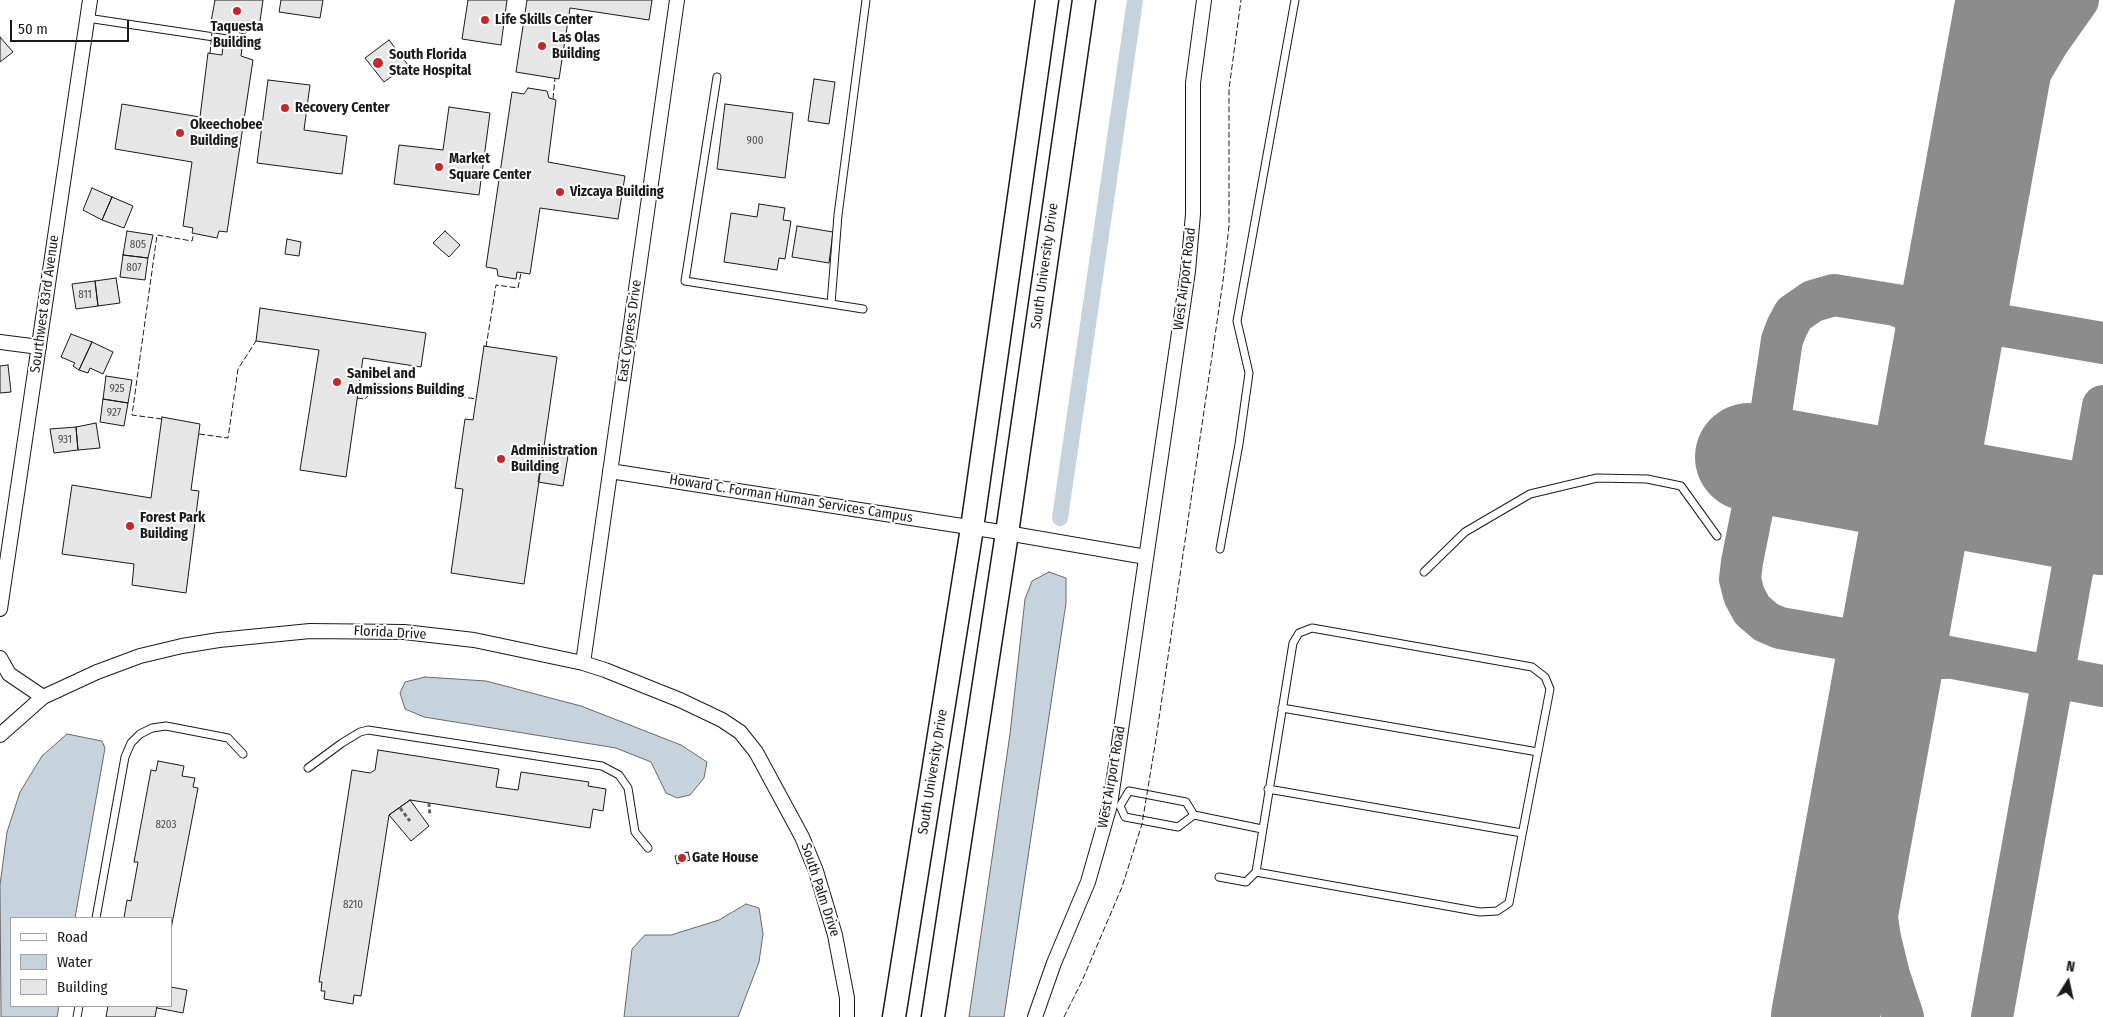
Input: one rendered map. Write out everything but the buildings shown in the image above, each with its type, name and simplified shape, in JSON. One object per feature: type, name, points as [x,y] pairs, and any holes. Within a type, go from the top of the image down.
[{"type":"main road","name":"South University Drive","points":[[894,1017],[972,528],[1047,0]]},
{"type":"main road","name":"South University Drive","points":[[934,1017],[1007,533],[1084,0]]},
{"type":"street","name":"Sourthwest 83rd Avenue","points":[[0,608],[90,0]]},
{"type":"street","name":"East Cypress Drive","points":[[583,663],[678,0]]},
{"type":"street","name":"West Airport Road","points":[[1035,1017],[1054,963],[1088,882],[1115,806],[1146,557],[1188,271],[1193,214],[1193,83],[1204,0]]},
{"type":"street","points":[[0,342],[39,347]]},
{"type":"street","name":"Howard C. Forman Human Services Campus","points":[[610,471],[972,528]]},
{"type":"street","points":[[972,528],[1146,557]]},
{"type":"street","name":"Florida Drive","points":[[0,735],[43,697],[97,672],[140,656],[219,640],[310,631],[394,632],[474,640],[583,663],[637,683],[722,720],[740,732],[756,752],[767,772]]},
{"type":"street","points":[[0,658],[10,674],[43,697]]},
{"type":"street","name":"South Palm Drive","points":[[767,772],[802,837],[816,871],[835,934],[846,998],[847,1017]]},
{"type":"lane","points":[[831,304],[838,215],[866,0]]},
{"type":"lane","points":[[1220,549],[1239,444],[1249,373],[1237,321],[1294,0]]},
{"type":"lane","points":[[87,18],[254,43]]},
{"type":"lane","points":[[717,76],[685,281],[863,309]]},
{"type":"lane","points":[[1424,572],[1465,532],[1530,494],[1597,478],[1647,479],[1682,486],[1717,536]]},
{"type":"lane","points":[[1219,877],[1246,882],[1256,872],[1293,643],[1299,633],[1312,628],[1532,668],[1544,677],[1550,689],[1509,903],[1497,911],[1480,912],[1256,872]]},
{"type":"lane","points":[[1282,708],[1538,752]]},
{"type":"lane","points":[[96,917],[126,757],[131,742],[140,734],[152,728],[166,726],[228,738],[243,754]]},
{"type":"lane","points":[[308,768],[342,743],[360,732],[368,730],[602,766],[619,775],[628,788],[635,832],[648,848]]},
{"type":"lane","points":[[1268,789],[1522,833]]},
{"type":"lane","points":[[1194,816],[1186,802],[1129,792],[1115,806],[1125,817],[1178,827],[1194,816],[1262,829]]},
{"type":"path","points":[[429,803],[430,816]]},
{"type":"path","points":[[400,808],[410,821]]},
{"type":"water","points":[[1049,572],[1066,578],[1066,603],[1004,1017],[969,1017],[1010,734],[1025,599],[1032,581]]},
{"type":"water","points":[[425,677],[486,681],[581,706],[681,745],[707,762],[704,778],[690,795],[677,798],[666,793],[651,762],[616,748],[424,717],[405,709],[400,693],[405,682]]},
{"type":"water","points":[[67,734],[102,741],[105,748],[75,917],[10,917],[10,1007],[59,1007],[57,1017],[1,1017],[0,885],[7,832],[20,792],[42,756]]},
{"type":"water","points":[[746,904],[759,908],[763,934],[759,962],[738,1017],[624,1017],[632,949],[645,935],[671,935],[719,920]]},
{"type":"waterway","points":[[1060,518],[1135,0]]},
{"type":"taxiway","points":[[1967,237],[1979,189],[2017,95],[2049,41],[2078,0]]},
{"type":"taxiway","points":[[1961,270],[1964,289],[1971,304],[1989,320],[2005,326],[2103,343]]},
{"type":"taxiway","points":[[1807,467],[1792,459],[1781,448],[1773,434],[1770,420],[1782,340],[1794,314],[1813,301],[1834,295],[1908,307],[1924,305],[1947,292],[1961,270]]},
{"type":"taxiway","points":[[1898,306],[1920,315],[1931,325],[1941,343],[1944,361]]},
{"type":"taxiway","points":[[2103,406],[2091,473],[2094,490],[2103,507]]},
{"type":"taxiway","points":[[1807,467],[1791,469],[1775,476],[1762,488],[1754,502],[1740,579],[1744,595],[1752,610],[1766,622],[1780,628],[1849,640],[1870,635],[1882,627],[1888,622],[1900,603]]},
{"type":"taxiway","points":[[1992,1017],[2072,572],[2077,555],[2083,546],[2089,539],[2103,531]]},
{"type":"taxiway","points":[[1900,603],[1903,619],[1908,631],[1916,642],[1932,654],[2103,686]]},
{"type":"taxiway","points":[[1882,700],[1890,681],[1905,667],[1924,658],[1945,658]]},
{"type":"taxiway","points":[[1871,760],[1869,805],[1870,871],[1880,938],[1889,975],[1903,1017]]},
{"type":"runway","points":[[1825,1017],[2010,0]]},
{"type":"runway","points":[[1749,457],[2103,521]]},
{"type":"fence","points":[[1064,1017],[1082,981],[1122,887],[1142,824],[1223,281],[1229,226],[1229,89],[1241,0]]},
{"type":"fence","points":[[210,53],[213,22]]},
{"type":"fence","points":[[553,99],[555,78]]},
{"type":"fence","points":[[162,419],[132,415],[157,235],[192,241],[194,233]]},
{"type":"fence","points":[[486,347],[496,285],[518,288],[521,273]]},
{"type":"fence","points":[[199,434],[228,438],[238,369],[256,341]]},
{"type":"fence","points":[[357,398],[365,399],[378,384],[476,399]]},
{"type":"place","name":"Taquesta Building","points":[[237,11]]},
{"type":"place","name":"Life Skills Center","points":[[485,20]]},
{"type":"place","name":"Las Olas Building","points":[[542,46]]},
{"type":"place","name":"South Florida State Hospital","points":[[378,63]]},
{"type":"place","name":"Recovery Center","points":[[285,108]]},
{"type":"place","name":"Okeechobee Building","points":[[180,133]]},
{"type":"place","name":"Market Square Center","points":[[439,167]]},
{"type":"place","name":"Vizcaya Building","points":[[560,192]]},
{"type":"place","name":"Sanibel and Admissions Building","points":[[337,382]]},
{"type":"place","name":"Administration Building","points":[[501,459]]},
{"type":"place","name":"Forest Park Building","points":[[130,526]]},
{"type":"place","name":"Gate House","points":[[682,858]]}]
